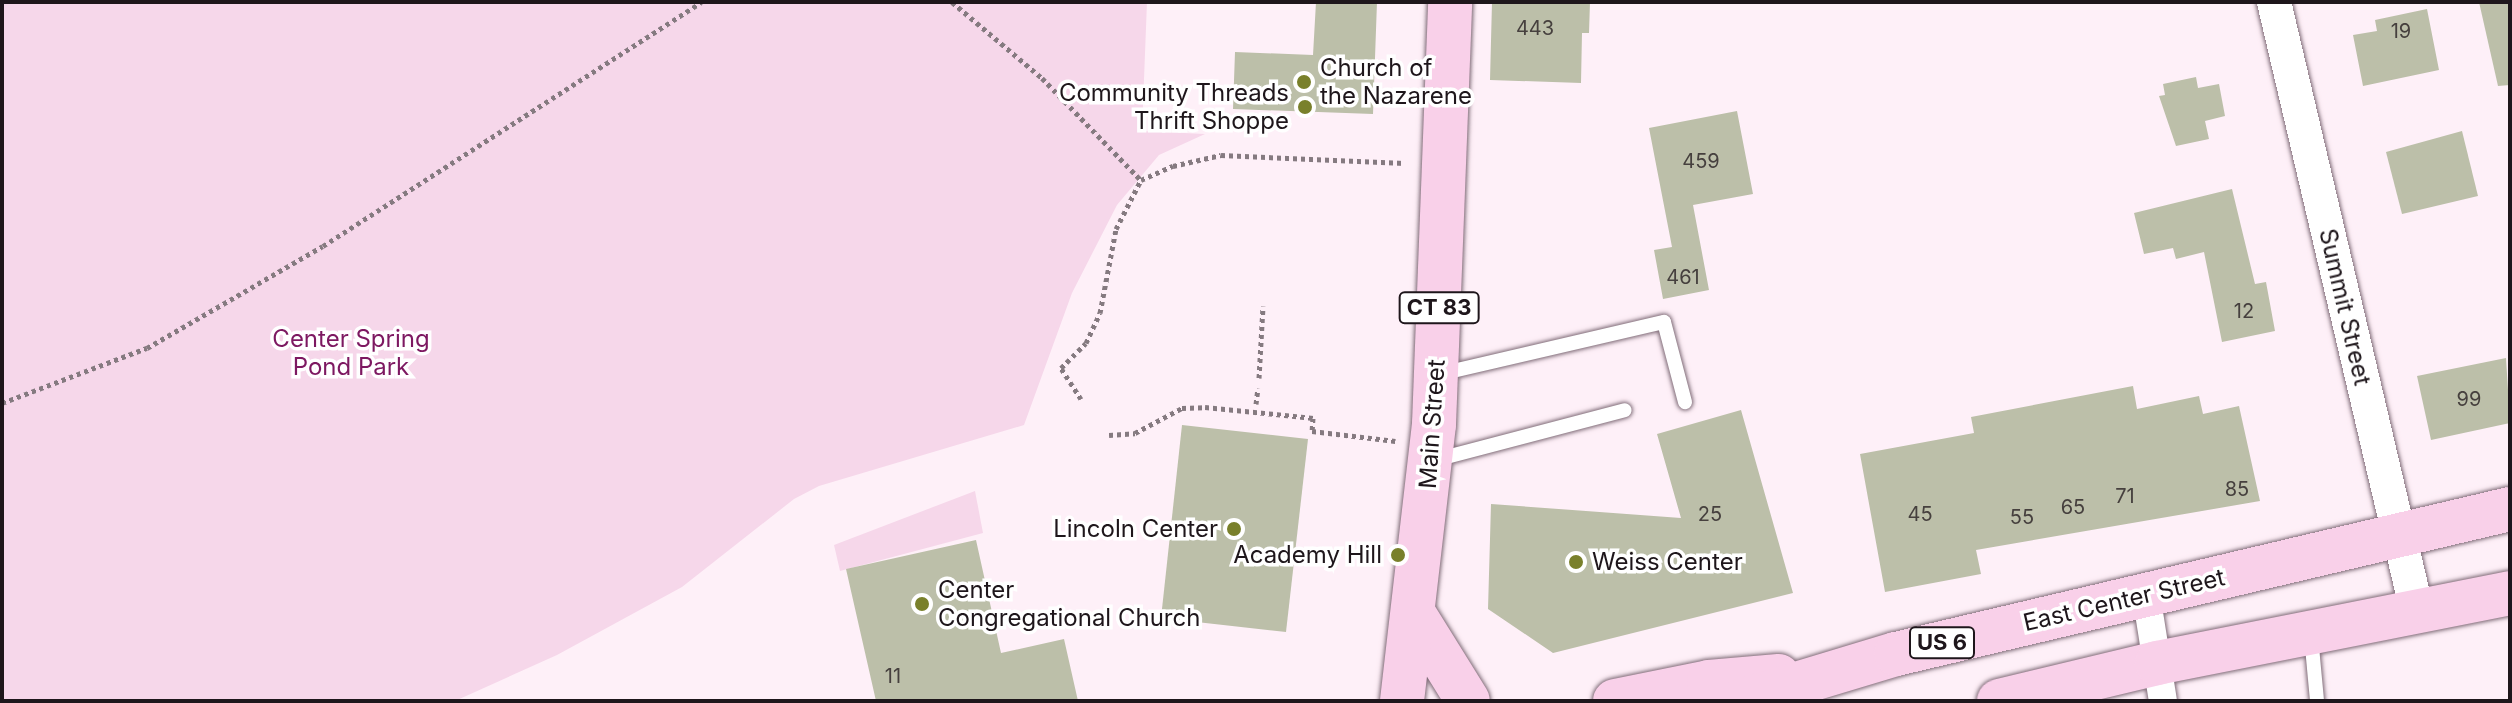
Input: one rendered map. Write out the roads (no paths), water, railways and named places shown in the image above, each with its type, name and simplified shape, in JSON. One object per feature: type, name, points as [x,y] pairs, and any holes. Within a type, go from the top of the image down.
[{"type":"main road","name":"Main Street","points":[[1402,701],[1414,614],[1413,452],[1436,375],[1450,2]]},
{"type":"main road","name":"East Center Street","points":[[1740,701],[1818,689],[2146,594],[2510,509]]},
{"type":"main road","points":[[1999,701],[2160,682],[2311,632],[2510,593]]},
{"type":"main road","points":[[1414,614],[1468,701]]},
{"type":"main road","points":[[1615,701],[1728,679],[1818,689]]},
{"type":"street","name":"Summit Street","points":[[2274,2],[2417,611]]},
{"type":"street","points":[[2146,594],[2160,682]]},
{"type":"lane","points":[[1436,375],[1664,322],[1685,402]]},
{"type":"lane","points":[[1413,452],[1625,410]]},
{"type":"lane","points":[[2311,632],[2317,701]]},
{"type":"place","name":"Church of the Nazarene","points":[[1304,82]]},
{"type":"place","name":"Community Threads Thrift Shoppe","points":[[1305,107]]},
{"type":"place","name":"Lincoln Center","points":[[1234,529]]},
{"type":"place","name":"Academy Hill","points":[[1398,555]]},
{"type":"place","name":"Weiss Center","points":[[1576,562]]},
{"type":"place","name":"Center Congregational Church","points":[[922,604]]},
{"type":"park label","name":"Center Spring Pond Park","points":[[351,353]]}]
